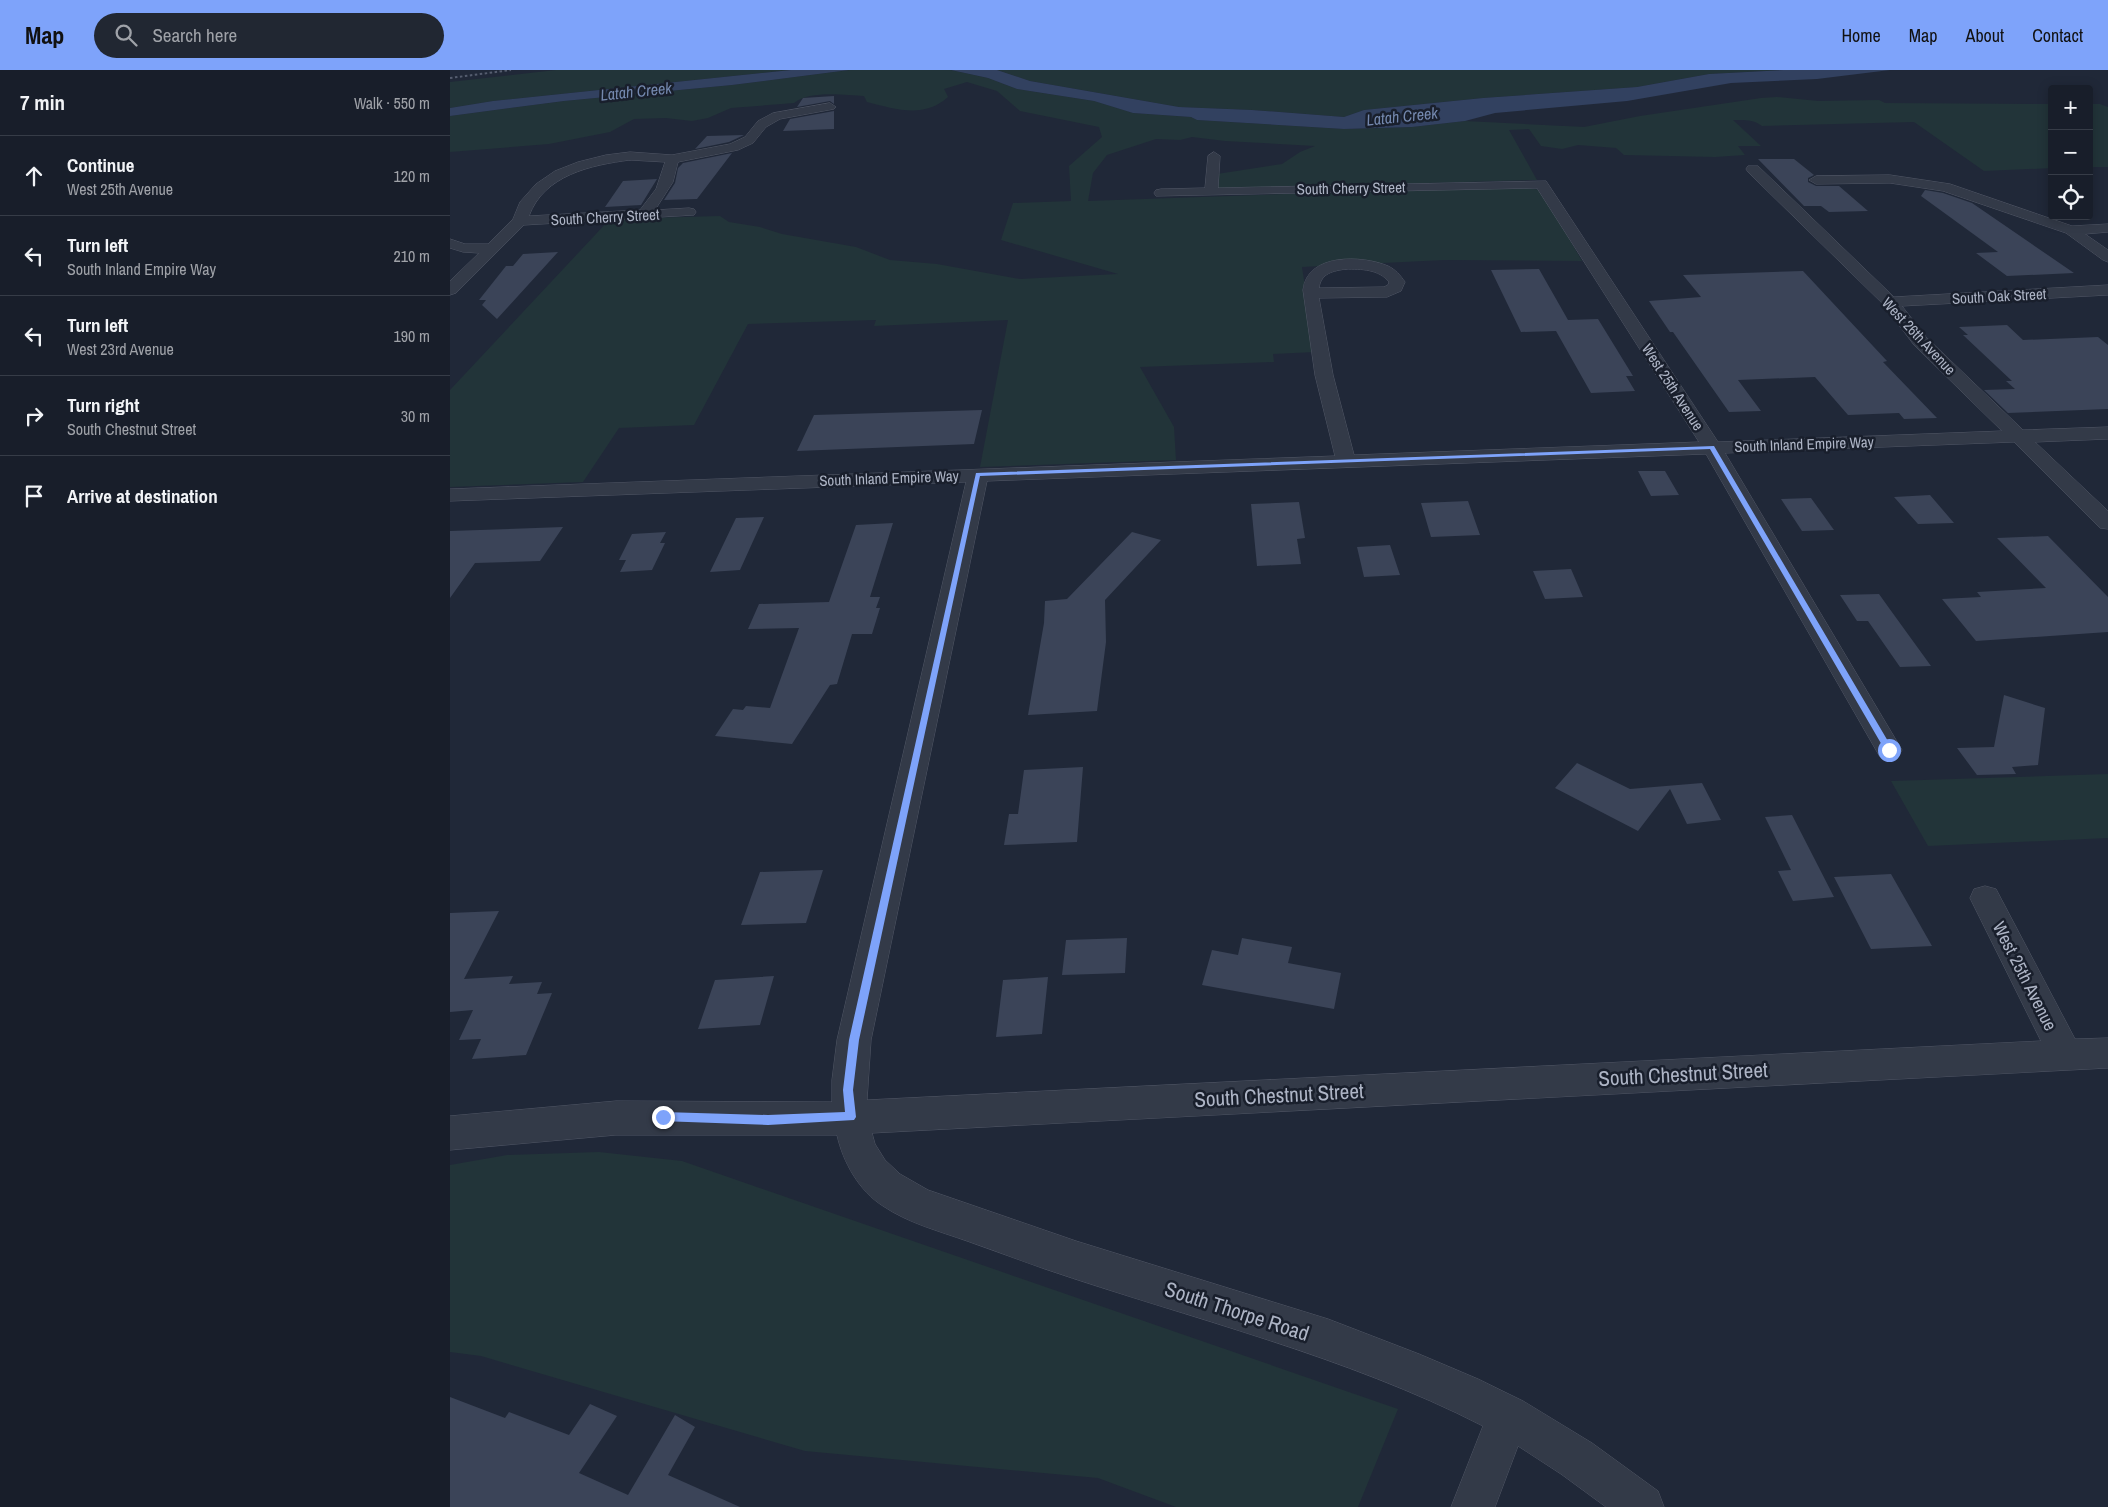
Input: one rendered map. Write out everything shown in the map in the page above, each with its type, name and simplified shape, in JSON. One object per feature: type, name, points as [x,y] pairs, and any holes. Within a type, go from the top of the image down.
[{"type":"street","points":[[450,290],[520,221],[522,210],[546,181],[572,169],[637,156],[658,156],[672,159],[734,147],[748,140],[762,124],[777,116],[830,107]]},
{"type":"street","points":[[1211,192],[1214,156]]},
{"type":"street","points":[[644,214],[658,198],[671,171],[672,159]]},
{"type":"street","name":"West 26th Avenue","points":[[1753,169],[1890,302],[1920,341],[2108,523]]},
{"type":"street","points":[[1816,180],[1890,179],[1938,185],[1966,192],[2071,230],[2108,257]]},
{"type":"street","name":"South Cherry Street","points":[[1161,193],[1541,184]]},
{"type":"street","name":"West 25th Avenue","points":[[1541,184],[1712,447],[1889,750]]},
{"type":"street","name":"South Cherry Street","points":[[520,221],[689,212]]},
{"type":"street","points":[[2071,230],[2108,228]]},
{"type":"street","points":[[450,243],[463,248],[492,250]]},
{"type":"street","name":"South Oak Street","points":[[1890,302],[2108,290]]},
{"type":"street","points":[[1311,292],[1324,375],[1346,461]]},
{"type":"street","name":"South Inland Empire Way","points":[[450,495],[2108,433]]},
{"type":"street","name":"South Thorpe Road","points":[[978,475],[854,1040],[848,1090],[850,1117],[854,1136],[862,1156],[888,1187],[918,1204],[1046,1252],[1249,1314],[1363,1352],[1449,1387],[1508,1416],[1597,1472],[1642,1507]]},
{"type":"street","name":"West 25th Avenue","points":[[1985,898],[2065,1054]]},
{"type":"street","name":"South Chestnut Street","points":[[450,1132],[616,1118],[768,1120],[850,1117],[2108,1053]]},
{"type":"street","points":[[1473,1507],[1508,1416]]},
{"type":"shaded area","points":[[556,70],[791,70],[493,101],[450,108],[450,82]]},
{"type":"shaded area","points":[[849,70],[951,70],[988,78],[1017,89],[1094,101],[1133,113],[1191,117],[1197,120],[1344,129],[1412,127],[1465,121],[1584,127],[1640,116],[1777,97],[1818,101],[1879,100],[1885,103],[2048,104],[2048,168],[1984,171],[1914,122],[1762,126],[1752,121],[1733,120],[1761,146],[1738,146],[1745,155],[1715,157],[1624,155],[1616,148],[1578,145],[1562,149],[1541,146],[1529,129],[1509,130],[1537,180],[1218,189],[1217,174],[1282,164],[1300,152],[1315,146],[1225,141],[1192,137],[1180,140],[1156,139],[1107,155],[1093,173],[1088,201],[1515,186],[1541,190],[1582,261],[1444,260],[1302,267],[1315,352],[1273,354],[1274,362],[1140,367],[1174,427],[1176,460],[980,467],[1008,320],[874,326],[876,320],[748,324],[694,425],[619,428],[583,482],[450,487],[450,390],[610,219],[720,216],[729,222],[760,227],[782,234],[856,247],[890,260],[937,264],[1020,279],[1118,274],[1001,240],[1013,203],[1071,201],[1069,166],[1102,137],[1099,127],[1020,111],[997,91],[967,82],[944,89],[948,97],[939,104],[919,110],[878,105],[867,102],[864,96],[818,95],[809,96],[794,103],[731,108],[708,118],[692,121],[666,118],[634,119],[610,132],[549,144],[450,152],[450,116],[564,101],[732,85]]},
{"type":"shaded area","points":[[997,70],[1784,70],[1709,74],[1637,87],[1483,98],[1364,110],[1344,117],[1179,107],[1030,81]]},
{"type":"shaded area","points":[[2093,104],[2108,107],[2108,167],[2093,167]]},
{"type":"shaded area","points":[[2108,774],[2108,838],[1928,846],[1891,781]]},
{"type":"shaded area","points":[[599,1152],[682,1161],[1398,1409],[1358,1507],[1176,1507],[1098,1478],[805,1451],[481,1356],[450,1352],[450,1165],[507,1155]]},
{"type":"water","name":"Latah Creek","points":[[791,70],[849,70],[732,85],[564,101],[450,116],[450,108],[493,101]]},
{"type":"water","name":"Latah Creek","points":[[951,70],[997,70],[1030,81],[1179,107],[1344,117],[1364,110],[1483,98],[1637,87],[1709,74],[1784,70],[1890,70],[1817,79],[1731,83],[1627,101],[1495,113],[1465,121],[1412,127],[1344,129],[1197,120],[1191,117],[1133,113],[1094,101],[1017,89],[988,78]]},
{"type":"building","points":[[834,96],[834,104],[830,101],[797,107],[803,98]]},
{"type":"building","points":[[834,111],[834,129],[783,131],[790,119]]},
{"type":"building","points":[[744,135],[729,142],[695,149],[707,136]]},
{"type":"building","points":[[732,153],[697,199],[664,200],[675,183],[678,168],[683,163]]},
{"type":"building","points":[[1758,159],[1794,159],[1814,175],[1808,178],[1808,182],[1816,186],[1839,186],[1868,211],[1829,212],[1821,206],[1804,206]]},
{"type":"building","points":[[657,179],[641,205],[605,207],[623,181]]},
{"type":"building","points":[[1925,190],[1943,193],[1972,203],[2074,273],[2007,276],[1976,253],[1998,252],[1921,196]]},
{"type":"building","points":[[558,252],[497,319],[482,305],[486,300],[479,300],[506,266],[513,266],[523,254]]},
{"type":"building","points":[[1539,269],[1568,320],[1598,319],[1633,376],[1626,376],[1635,391],[1591,393],[1556,331],[1521,332],[1491,270]]},
{"type":"building","points":[[1803,271],[1887,361],[1883,362],[1937,418],[1904,419],[1899,413],[1848,415],[1815,377],[1738,380],[1761,411],[1729,412],[1649,301],[1701,297],[1683,275]]},
{"type":"building","points":[[2007,325],[2023,340],[2098,337],[2108,345],[2108,409],[2008,413],[1984,390],[2015,389],[2006,381],[2012,381],[1963,335],[1968,335],[1959,327]]},
{"type":"building","points":[[982,410],[974,444],[797,451],[814,415]]},
{"type":"building","points":[[1638,471],[1665,471],[1679,495],[1651,496]]},
{"type":"building","points":[[1930,495],[1954,523],[1918,524],[1894,497]]},
{"type":"building","points":[[1811,498],[1834,530],[1802,531],[1781,499]]},
{"type":"building","points":[[1468,501],[1480,535],[1431,537],[1421,503]]},
{"type":"building","points":[[1299,502],[1305,538],[1297,539],[1301,564],[1257,566],[1251,504]]},
{"type":"building","points":[[764,517],[740,570],[710,572],[736,518]]},
{"type":"building","points":[[893,523],[870,597],[880,597],[876,608],[880,608],[872,634],[852,634],[837,684],[830,685],[792,744],[715,736],[733,709],[743,710],[746,706],[770,708],[799,628],[748,629],[759,604],[829,602],[856,525]]},
{"type":"building","points":[[563,527],[540,561],[475,563],[450,598],[450,531]]},
{"type":"building","points":[[666,532],[660,543],[665,543],[652,570],[620,572],[626,560],[619,560],[632,534]]},
{"type":"building","points":[[1132,532],[1161,540],[1105,600],[1106,642],[1097,711],[1028,715],[1044,623],[1045,601],[1067,599]]},
{"type":"building","points":[[2048,536],[2108,597],[2108,632],[1976,641],[1942,599],[1981,597],[1977,592],[2046,588],[1997,538]]},
{"type":"building","points":[[1390,545],[1400,575],[1364,577],[1357,547]]},
{"type":"building","points":[[1571,569],[1583,597],[1545,599],[1533,571]]},
{"type":"building","points":[[1879,594],[1931,666],[1900,667],[1868,621],[1857,621],[1840,595]]},
{"type":"building","points":[[2004,695],[2045,708],[2038,765],[2012,767],[2016,774],[1977,775],[1957,748],[1994,747]]},
{"type":"building","points":[[1577,763],[1630,789],[1702,783],[1721,820],[1687,824],[1670,789],[1638,831],[1555,788]]},
{"type":"building","points":[[1083,767],[1077,842],[1004,845],[1009,814],[1018,814],[1024,770]]},
{"type":"building","points":[[1792,815],[1834,897],[1793,901],[1778,871],[1791,870],[1765,817]]},
{"type":"building","points":[[823,870],[806,923],[741,925],[760,872]]},
{"type":"building","points":[[1891,874],[1932,946],[1871,949],[1834,877]]},
{"type":"building","points":[[499,911],[464,979],[513,976],[509,984],[542,982],[537,994],[552,993],[526,1055],[472,1059],[481,1039],[459,1040],[473,1010],[450,1012],[450,913]]},
{"type":"building","points":[[1127,938],[1125,973],[1062,975],[1066,940]]},
{"type":"building","points":[[1242,938],[1292,947],[1288,963],[1341,973],[1334,1009],[1202,985],[1212,950],[1238,955]]},
{"type":"building","points":[[774,976],[760,1025],[698,1029],[715,980]]},
{"type":"building","points":[[1048,977],[1042,1034],[996,1037],[1003,980]]},
{"type":"building","points":[[450,1397],[505,1418],[509,1412],[569,1435],[590,1404],[617,1416],[579,1473],[628,1495],[675,1415],[695,1427],[668,1475],[740,1507],[450,1507]]},
{"type":"railway","points":[[450,78],[511,70]]},
{"type":"route","points":[[663,1117],[768,1120],[850,1117],[848,1090],[854,1040],[978,475],[1712,447],[1889,750]]}]
